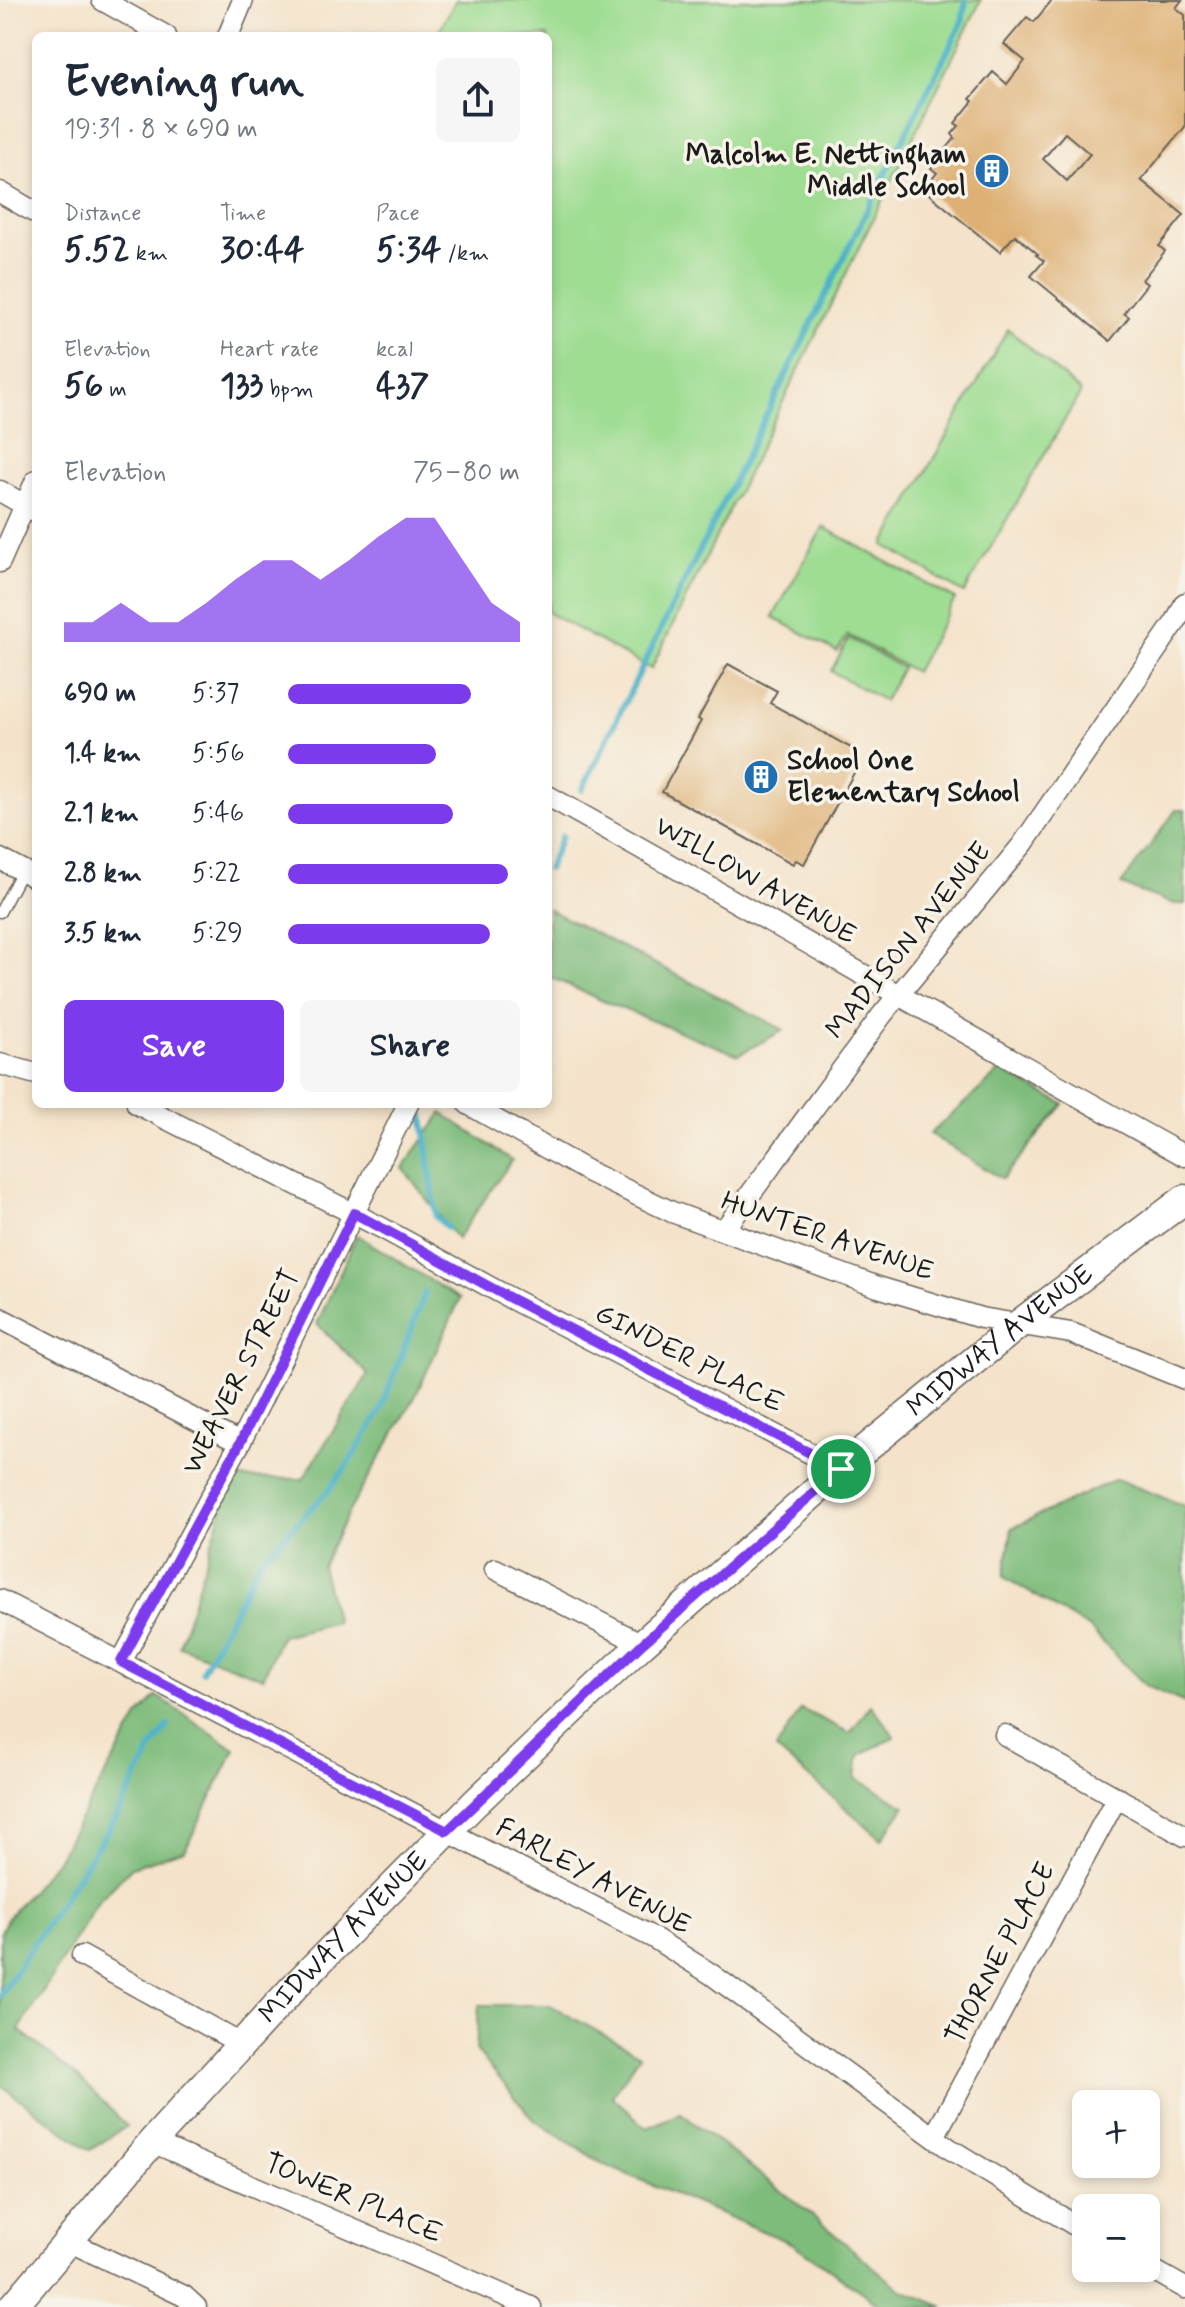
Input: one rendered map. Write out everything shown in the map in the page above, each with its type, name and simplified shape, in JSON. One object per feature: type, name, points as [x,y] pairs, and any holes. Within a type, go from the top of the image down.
[{"type":"street","points":[[102,0],[159,32]]},
{"type":"street","points":[[230,32],[243,0]]},
{"type":"street","points":[[0,192],[32,211]]},
{"type":"street","points":[[0,491],[30,508],[0,562]]},
{"type":"street","name":"MADISON AVENUE","points":[[724,1230],[898,997],[1023,844],[1182,616]]},
{"type":"street","name":"WILLOW AVENUE","points":[[552,798],[789,930],[898,997],[1185,1156]]},
{"type":"street","points":[[0,859],[29,874]]},
{"type":"street","points":[[0,1064],[32,1073]]},
{"type":"street","name":"GINDER PLACE","points":[[145,1108],[354,1213],[510,1298],[841,1469]]},
{"type":"street","name":"WEAVER STREET","points":[[121,1662],[240,1443],[406,1108]]},
{"type":"street","name":"HUNTER AVENUE","points":[[475,1108],[589,1172],[672,1212],[878,1287],[981,1318],[1071,1333],[1185,1379]]},
{"type":"street","name":"MIDWAY AVENUE","points":[[13,2307],[152,2142],[349,1929],[642,1644],[841,1469],[1019,1324],[1185,1199]]},
{"type":"street","points":[[0,1318],[240,1443]]},
{"type":"street","points":[[495,1569],[642,1644]]},
{"type":"street","name":"FARLEY AVENUE","points":[[0,1600],[654,1938],[711,1974],[934,2137],[1072,2223]]},
{"type":"street","points":[[1005,1735],[1185,1836]]},
{"type":"street","name":"THORNE PLACE","points":[[934,2137],[1117,1797]]},
{"type":"street","points":[[82,1956],[241,2044]]},
{"type":"street","name":"TOWER PLACE","points":[[152,2142],[531,2307]]},
{"type":"street","points":[[68,2241],[184,2296],[196,2307]]},
{"type":"street","points":[[1160,2274],[1185,2288]]},
{"type":"lane","points":[[0,912],[29,874]]},
{"type":"green space","points":[[456,0],[981,0],[651,669],[552,615],[552,32],[438,32]]},
{"type":"green space","points":[[1008,329],[1081,392],[964,593],[884,545]]},
{"type":"green space","points":[[823,527],[955,599],[915,672],[848,635],[837,652],[773,617]]},
{"type":"green space","points":[[849,638],[902,668],[884,701],[831,671]]},
{"type":"green space","points":[[1176,810],[1185,810],[1185,904],[1174,904],[1121,885]]},
{"type":"green space","points":[[552,911],[784,1030],[738,1055],[552,978]]},
{"type":"green space","points":[[1000,1071],[1064,1104],[1002,1179],[930,1134]]},
{"type":"green space","points":[[442,1113],[512,1160],[457,1239],[403,1168]]},
{"type":"green space","points":[[357,1235],[460,1299],[415,1397],[348,1513],[322,1566],[336,1622],[281,1636],[263,1678],[179,1646],[232,1478],[303,1479],[368,1374],[317,1324]]},
{"type":"green space","points":[[1116,1479],[1185,1506],[1185,1703],[1146,1686],[1090,1629],[1004,1577],[1012,1528]]},
{"type":"green space","points":[[157,1696],[235,1749],[185,1850],[132,1867],[99,1900],[19,2030],[78,2077],[127,2126],[90,2150],[0,2085],[0,1934],[7,1919],[57,1860],[139,1715]]},
{"type":"green space","points":[[871,1705],[895,1737],[859,1755],[856,1778],[905,1806],[882,1839],[776,1749],[801,1709],[850,1733]]},
{"type":"green space","points":[[479,2005],[550,2005],[640,2055],[612,2096],[647,2128],[681,2113],[797,2203],[900,2289],[944,2307],[883,2307],[793,2244],[605,2165],[534,2120],[476,2050]]},
{"type":"building","name":"Malcolm E. Nettingham Middle School","points":[[1052,0],[1182,0],[1176,8],[1185,15],[1185,127],[1141,180],[1184,215],[1159,246],[1165,251],[1142,280],[1147,284],[1124,313],[1129,317],[1110,341],[1031,276],[1044,261],[1015,235],[1000,252],[929,194],[933,188],[928,184],[937,173],[931,168],[955,138],[952,134],[959,126],[955,123],[993,72],[1007,84],[1025,61],[1004,44],[1027,17],[1034,22]],"holes":[[[1065,133],[1090,154],[1067,181],[1043,159]]]},
{"type":"building","name":"School One Elementary School","points":[[728,664],[777,691],[770,703],[858,752],[854,759],[860,762],[804,864],[796,860],[793,864],[662,792]]},
{"type":"waterway","points":[[582,790],[962,23],[966,0]]},
{"type":"waterway","points":[[552,860],[562,836]]},
{"type":"waterway","points":[[423,1115],[436,1217],[448,1228]]},
{"type":"waterway","points":[[202,1671],[260,1561],[328,1491],[380,1412],[425,1293]]},
{"type":"waterway","points":[[0,1995],[114,1821],[153,1746],[168,1726]]},
{"type":"place","name":"Malcolm E. Nettingham Middle School","points":[[992,171]]},
{"type":"place","name":"School One Elementary School","points":[[761,777]]},
{"type":"route","points":[[354,1213],[510,1298],[841,1469],[642,1644],[447,1831],[121,1662],[240,1443],[354,1213]]}]
